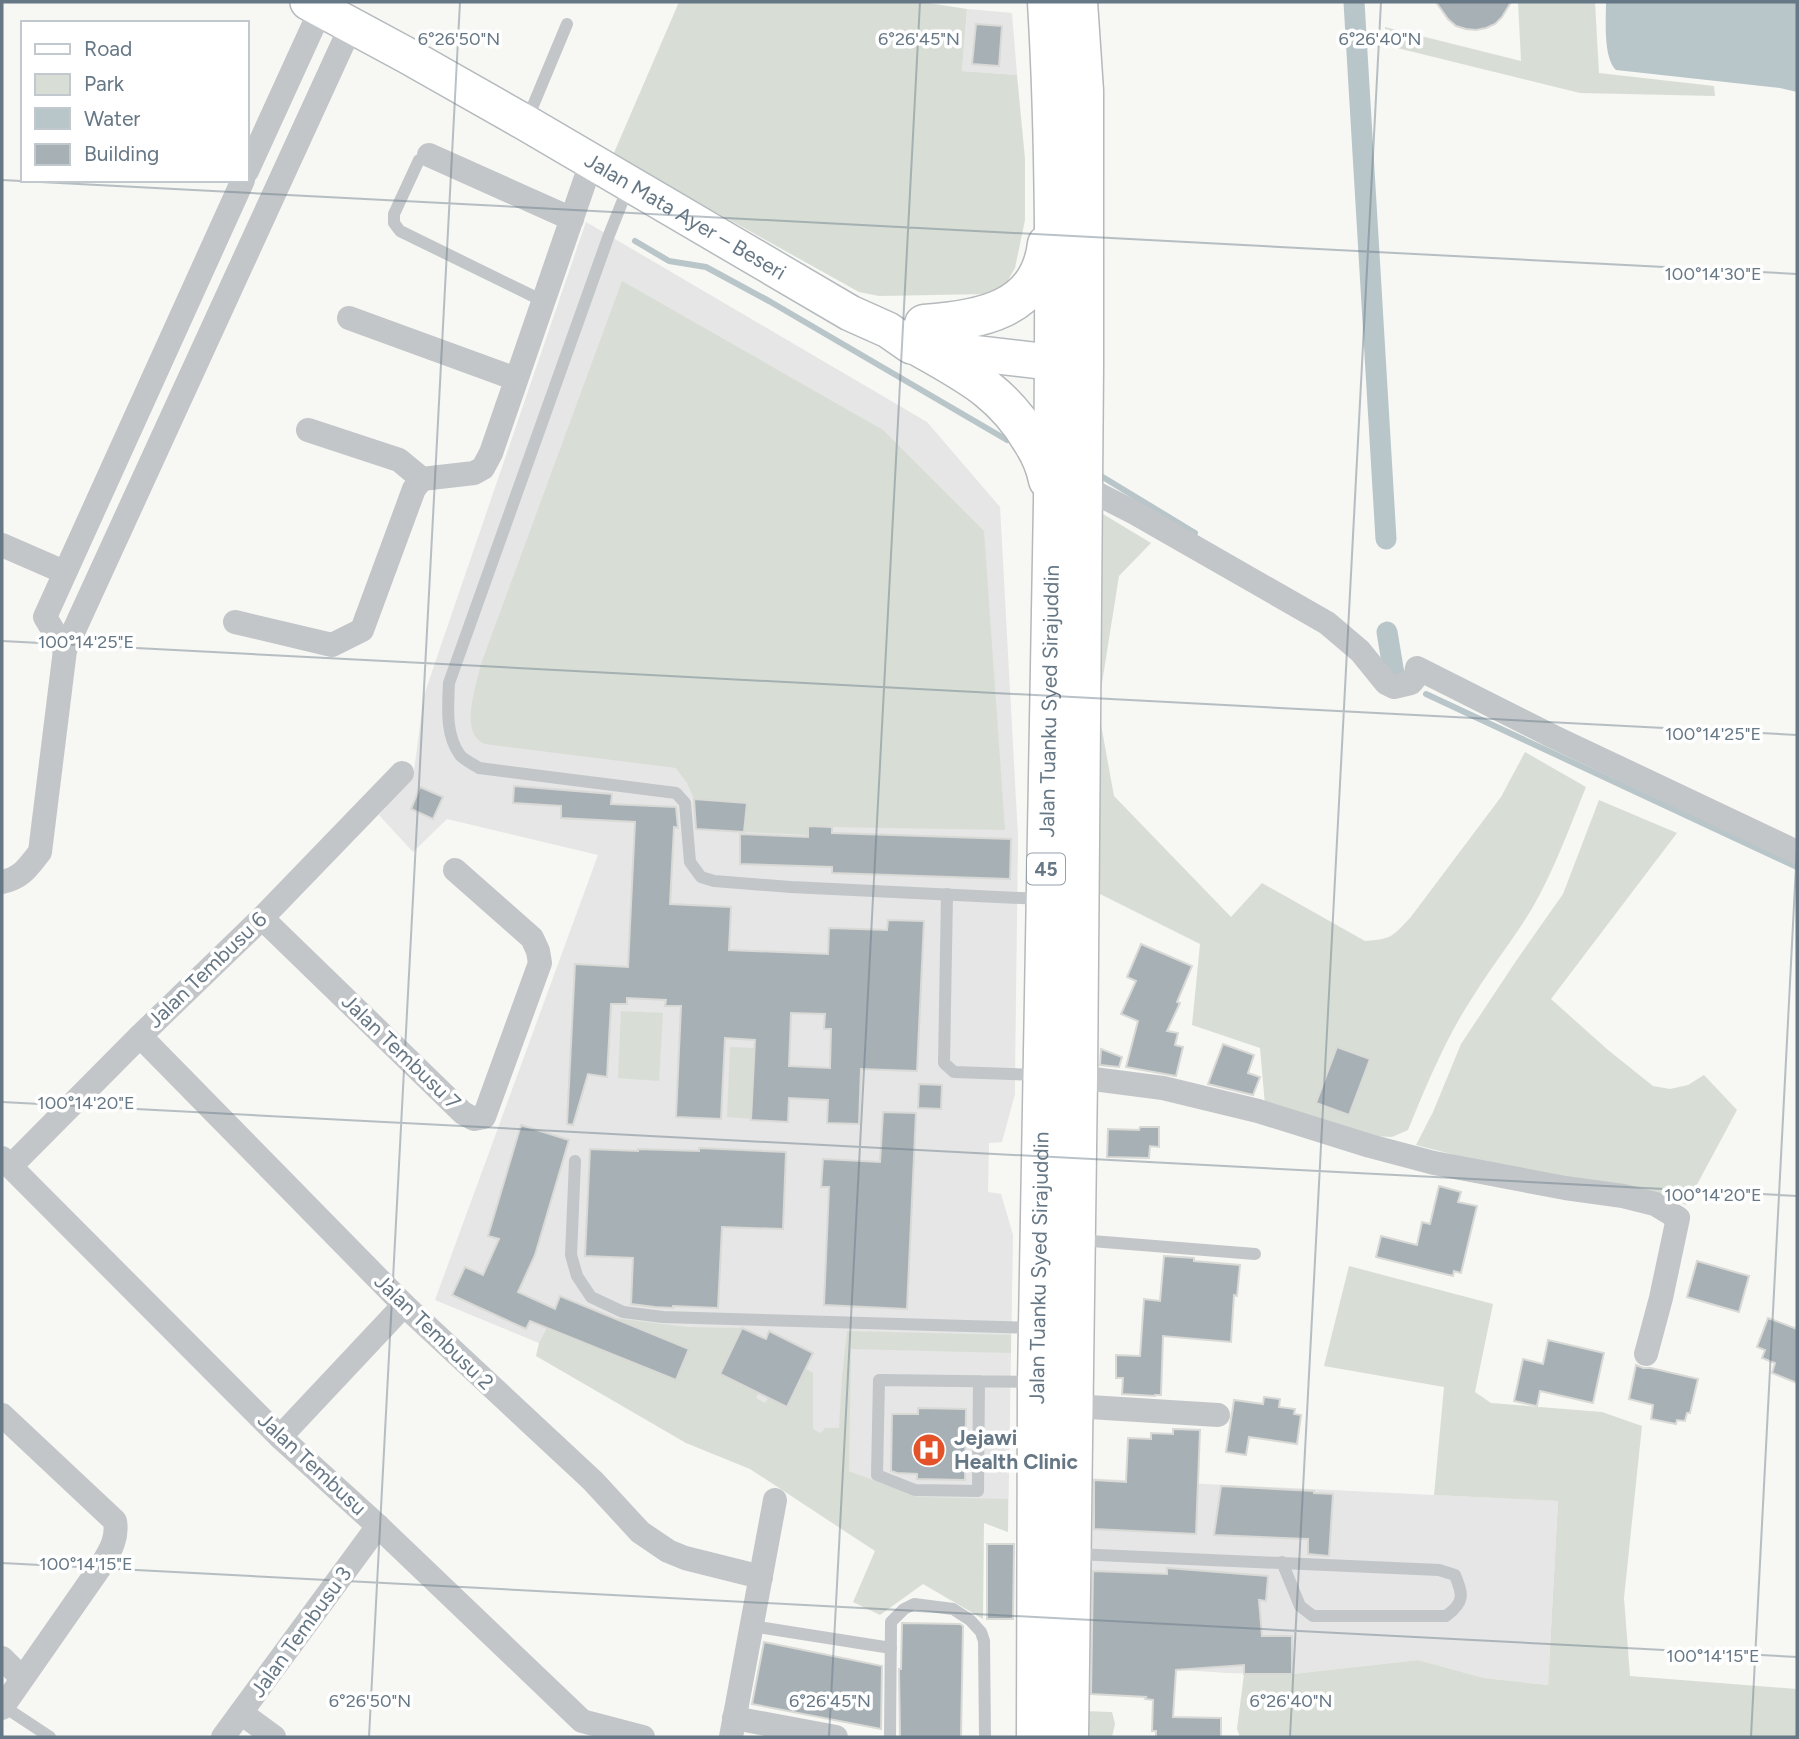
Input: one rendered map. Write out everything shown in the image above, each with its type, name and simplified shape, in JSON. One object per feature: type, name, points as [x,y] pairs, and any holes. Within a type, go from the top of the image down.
[{"type":"highway","name":"Jalan Tuanku Syed Sirajuddin","points":[[1047,2],[1054,184],[1069,354]]},
{"type":"highway","name":"Jalan Tuanku Syed Sirajuddin","points":[[1036,1737],[1038,1328],[1060,1076],[1069,354],[1084,91],[1078,2]]},
{"type":"highway","points":[[911,334],[1000,311],[1030,286],[1039,274],[1045,257],[1054,184]]},
{"type":"highway","points":[[911,334],[1002,400],[1020,420],[1046,469],[1068,494]]},
{"type":"highway","name":"Jalan Tuanku Syed Sirajuddin","points":[[1068,494],[1045,899],[1075,1240],[1069,1737]]},
{"type":"main road","name":"Jalan Mata Ayer – Beseri","points":[[314,5],[526,123],[850,313],[911,334],[1069,354]]},
{"type":"street","points":[[248,169],[314,5]]},
{"type":"street","points":[[2,882],[25,872],[40,852],[65,650],[351,26]]},
{"type":"street","points":[[429,155],[572,219]]},
{"type":"street","points":[[235,621],[332,645],[362,631],[414,489],[422,479],[474,473],[483,468],[491,453],[591,163]]},
{"type":"street","points":[[65,650],[45,617],[242,182]]},
{"type":"street","points":[[349,318],[516,379]]},
{"type":"street","points":[[307,429],[399,460],[422,479]]},
{"type":"street","points":[[1068,494],[1135,513],[1327,623],[1360,650],[1386,683],[1394,687],[1411,683],[1417,668],[1554,737],[1797,852]]},
{"type":"street","points":[[2,545],[64,572]]},
{"type":"street","name":"Jalan Tembusu 6","points":[[6,1162],[262,918],[402,773]]},
{"type":"street","name":"Jalan Tembusu 7","points":[[262,918],[463,1113],[474,1119],[484,1117],[540,963],[532,938],[455,870]]},
{"type":"street","name":"Jalan Tembusu 2","points":[[140,1036],[404,1305],[593,1481],[640,1532],[668,1551],[685,1558],[761,1577]]},
{"type":"street","points":[[1060,1076],[1163,1088],[1258,1111],[1434,1163],[1655,1203],[1678,1218],[1646,1354]]},
{"type":"street","name":"Jalan Tembusu","points":[[6,1162],[280,1437],[378,1526],[582,1721],[643,1737]]},
{"type":"street","points":[[280,1437],[404,1305]]},
{"type":"street","points":[[1073,1406],[1219,1415]]},
{"type":"street","points":[[2,1415],[115,1521],[117,1531],[115,1542],[101,1566],[2,1707]]},
{"type":"street","points":[[775,1500],[732,1727],[836,1737]]},
{"type":"street","name":"Jalan Tembusu 3","points":[[223,1737],[378,1526]]},
{"type":"street","points":[[2,1658],[22,1678]]},
{"type":"street","points":[[241,1713],[274,1737]]},
{"type":"lane","points":[[526,123],[567,24]]},
{"type":"lane","points":[[429,155],[419,160],[394,214],[394,223],[400,231],[544,301]]},
{"type":"lane","points":[[628,185],[450,683],[447,709],[450,734],[461,756],[478,768],[676,793],[685,803],[690,862],[701,877],[714,881],[1045,899]]},
{"type":"lane","points":[[947,894],[944,1063],[954,1072],[1060,1076]]},
{"type":"lane","points":[[575,1161],[571,1255],[577,1276],[591,1297],[623,1312],[663,1317],[1038,1328]]},
{"type":"lane","points":[[1075,1240],[1255,1254]]},
{"type":"lane","points":[[979,1381],[978,1490],[915,1490],[877,1475],[879,1380],[979,1381],[1037,1382]]},
{"type":"lane","points":[[1071,1553],[1282,1562],[1438,1570],[1455,1575],[1462,1591],[1457,1608],[1446,1616],[1313,1616],[1300,1606],[1282,1562]]},
{"type":"lane","points":[[890,1737],[891,1622],[904,1609],[914,1604],[953,1609],[970,1620],[981,1632],[984,1641],[985,1737]]},
{"type":"lane","points":[[752,1626],[891,1648]]},
{"type":"lane","points":[[2,1707],[50,1737]]},
{"type":"shaded area","points":[[967,9],[1012,13],[1017,75],[962,71]]},
{"type":"shaded area","points":[[586,222],[927,422],[1000,507],[1018,837],[1015,1094],[1002,1142],[989,1143],[988,1192],[1001,1194],[1013,1235],[1008,1532],[849,1471],[435,1300],[598,855],[447,819],[413,852],[379,815],[414,771],[424,695]]},
{"type":"shaded area","points":[[1083,1478],[1558,1501],[1548,1685],[1484,1678],[1418,1660],[1292,1674],[1227,1673],[1080,1663]]},
{"type":"green space","points":[[679,2],[922,2],[967,9],[962,71],[1017,75],[1025,159],[1025,220],[1015,268],[1007,282],[989,294],[879,296],[859,292],[613,155]]},
{"type":"green space","points":[[1518,2],[1595,2],[1599,73],[1714,86],[1715,96],[1580,93],[1385,45],[1385,27],[1521,61]]},
{"type":"green space","points":[[622,281],[883,430],[984,531],[1005,830],[832,827],[808,835],[744,832],[746,803],[694,799],[676,768],[492,745],[482,743],[475,735],[471,716],[481,664]]},
{"type":"green space","points":[[1103,514],[1151,543],[1119,576],[1098,708]]},
{"type":"green space","points":[[1098,708],[1114,796],[1231,917],[1262,883],[1365,941],[1391,936],[1410,918],[1501,797],[1525,752],[1586,787],[1542,891],[1455,1027],[1408,1130],[1392,1137],[1373,1136],[1265,1105],[1260,1048],[1192,1025],[1200,944],[1096,892]]},
{"type":"green space","points":[[1599,800],[1677,833],[1551,999],[1653,1086],[1670,1089],[1688,1085],[1704,1075],[1737,1110],[1686,1205],[1669,1197],[1633,1187],[1523,1170],[1416,1145],[1461,1044],[1563,894]]},
{"type":"green space","points":[[621,1011],[663,1013],[659,1081],[618,1078]]},
{"type":"green space","points":[[730,1047],[754,1048],[751,1119],[727,1117]]},
{"type":"green space","points":[[1349,1266],[1493,1304],[1475,1392],[1491,1403],[1602,1412],[1642,1426],[1624,1598],[1630,1676],[1797,1689],[1797,1737],[1240,1737],[1237,1729],[1244,1674],[1292,1674],[1418,1660],[1484,1678],[1548,1685],[1558,1501],[1434,1495],[1444,1387],[1324,1366]]},
{"type":"green space","points":[[614,1318],[687,1327],[742,1328],[720,1374],[758,1393],[756,1398],[765,1403],[768,1398],[787,1407],[806,1369],[813,1373],[813,1429],[821,1433],[825,1428],[839,1428],[847,1331],[1011,1335],[1011,1353],[851,1349],[849,1471],[919,1497],[1008,1499],[1008,1532],[984,1523],[983,1619],[923,1584],[880,1615],[853,1602],[875,1551],[750,1469],[686,1443],[536,1356],[547,1328],[676,1380],[689,1349]]},
{"type":"green space","points":[[1084,1711],[1112,1712],[1115,1724],[1112,1737],[1083,1737]]},
{"type":"water","points":[[1606,2],[1797,2],[1797,92],[1616,70],[1607,48]]},
{"type":"building","points":[[1436,2],[1511,2],[1495,24],[1476,30],[1456,26]]},
{"type":"building","points":[[976,24],[1002,26],[999,66],[972,64]]},
{"type":"building","points":[[514,786],[612,794],[611,804],[676,807],[678,828],[674,827],[670,904],[731,907],[729,950],[828,954],[829,928],[887,930],[888,920],[924,921],[917,1071],[861,1069],[859,1124],[827,1123],[828,1100],[789,1098],[788,1122],[751,1120],[755,1040],[725,1038],[721,1119],[676,1117],[681,1006],[665,1006],[666,1000],[627,998],[627,1004],[611,1004],[607,1077],[588,1074],[573,1125],[567,1124],[575,964],[628,967],[635,822],[561,818],[561,806],[513,803]],"holes":[[[791,1013],[825,1014],[824,1029],[831,1029],[830,1068],[789,1066]]]},
{"type":"building","points":[[420,787],[443,797],[433,819],[411,809]]},
{"type":"building","points":[[694,799],[747,803],[744,832],[696,829]]},
{"type":"building","points":[[808,826],[832,827],[832,833],[1011,839],[1010,879],[832,873],[832,867],[740,864],[740,834],[808,837]]},
{"type":"building","points":[[1141,944],[1192,966],[1167,1031],[1178,1033],[1175,1045],[1183,1047],[1176,1076],[1126,1067],[1138,1021],[1121,1014],[1136,981],[1127,977]]},
{"type":"building","points":[[1223,1044],[1254,1055],[1248,1073],[1260,1077],[1253,1095],[1208,1084]]},
{"type":"building","points":[[1337,1047],[1370,1059],[1349,1115],[1316,1103]]},
{"type":"building","points":[[1101,1049],[1122,1057],[1119,1067],[1100,1065]]},
{"type":"building","points":[[919,1084],[942,1085],[941,1109],[918,1108]]},
{"type":"building","points":[[883,1112],[916,1113],[907,1309],[824,1305],[829,1187],[821,1187],[823,1159],[880,1162]]},
{"type":"building","points":[[521,1125],[569,1140],[535,1255],[518,1292],[555,1309],[560,1296],[689,1349],[676,1380],[530,1321],[526,1329],[452,1295],[465,1267],[483,1275],[499,1239],[488,1236]]},
{"type":"building","points":[[1140,1127],[1159,1127],[1159,1147],[1150,1146],[1149,1158],[1107,1157],[1108,1129],[1139,1130]]},
{"type":"building","points":[[699,1148],[786,1152],[783,1229],[722,1227],[718,1308],[631,1304],[633,1258],[585,1256],[590,1149],[699,1151]]},
{"type":"building","points":[[1439,1186],[1461,1192],[1458,1202],[1477,1206],[1461,1273],[1454,1271],[1453,1276],[1376,1257],[1381,1236],[1417,1245],[1422,1222],[1430,1224]]},
{"type":"building","points":[[1164,1256],[1240,1265],[1237,1296],[1234,1295],[1231,1342],[1163,1336],[1161,1395],[1122,1394],[1123,1378],[1116,1378],[1116,1355],[1140,1356],[1144,1299],[1160,1301]]},
{"type":"building","points":[[1697,1261],[1749,1276],[1739,1312],[1687,1297]]},
{"type":"building","points":[[1768,1318],[1797,1329],[1797,1383],[1772,1373],[1775,1363],[1762,1358],[1765,1350],[1757,1347]]},
{"type":"building","points":[[742,1328],[766,1339],[769,1331],[813,1353],[787,1407],[720,1374]]},
{"type":"building","points":[[1548,1340],[1604,1353],[1593,1403],[1540,1391],[1537,1406],[1514,1401],[1523,1359],[1543,1364]]},
{"type":"building","points":[[1636,1365],[1698,1379],[1690,1413],[1687,1413],[1685,1421],[1677,1420],[1676,1424],[1651,1419],[1653,1405],[1629,1399]]},
{"type":"building","points":[[1264,1397],[1280,1399],[1279,1407],[1295,1409],[1294,1414],[1301,1415],[1297,1444],[1249,1437],[1246,1455],[1226,1452],[1234,1400],[1263,1404]]},
{"type":"building","points":[[918,1408],[966,1409],[965,1480],[917,1479],[917,1474],[891,1471],[892,1414],[918,1414]]},
{"type":"building","points":[[1173,1429],[1200,1430],[1196,1534],[1094,1529],[1094,1480],[1126,1482],[1128,1438],[1151,1439],[1151,1433],[1173,1434]]},
{"type":"building","points":[[1221,1486],[1333,1494],[1329,1556],[1308,1554],[1308,1539],[1214,1535]]},
{"type":"building","points":[[987,1544],[1014,1544],[1013,1619],[987,1619]]},
{"type":"building","points":[[1167,1568],[1268,1576],[1266,1601],[1259,1600],[1262,1636],[1292,1636],[1292,1674],[1244,1674],[1244,1665],[1176,1670],[1173,1717],[1221,1718],[1221,1737],[1156,1737],[1156,1731],[1152,1731],[1153,1700],[1145,1699],[1146,1697],[1091,1694],[1093,1571],[1167,1574]]},
{"type":"building","points":[[902,1623],[963,1626],[961,1737],[900,1737],[899,1669]]},
{"type":"building","points":[[764,1642],[882,1666],[881,1729],[752,1704]]},
{"type":"waterway","points":[[1354,2],[1386,539]]},
{"type":"waterway","points":[[635,241],[669,261],[706,267],[1007,440]]},
{"type":"waterway","points":[[1101,476],[1195,533]]},
{"type":"waterway","points":[[1387,632],[1394,674]]},
{"type":"waterway","points":[[1426,694],[1797,867]]},
{"type":"place","name":"Jejawi Health Clinic","points":[[929,1450]]}]
